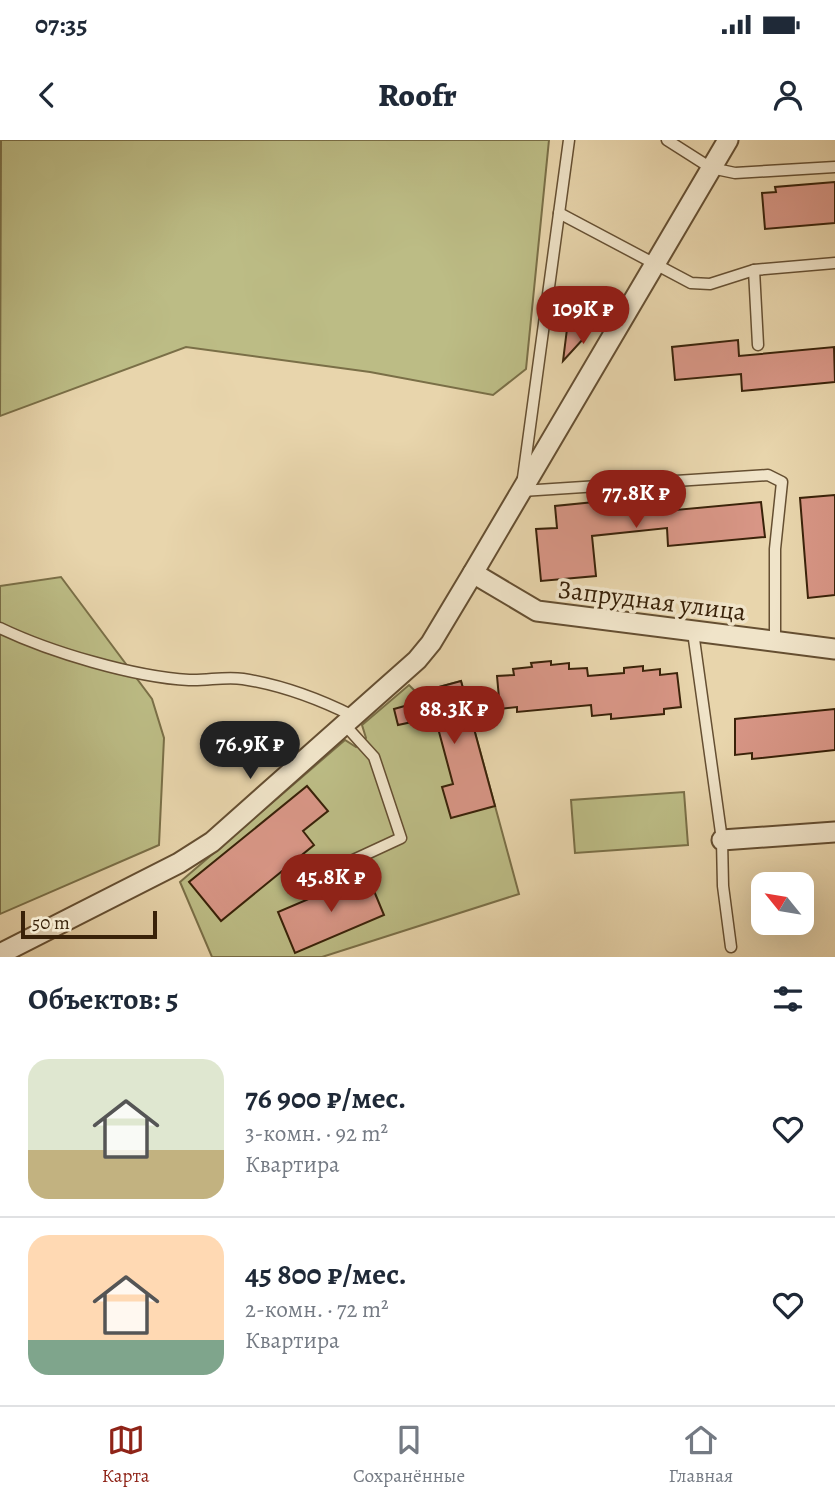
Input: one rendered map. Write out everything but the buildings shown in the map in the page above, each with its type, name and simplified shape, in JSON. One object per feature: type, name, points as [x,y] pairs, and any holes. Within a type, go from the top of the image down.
[{"type":"street","points":[[0,954],[179,863],[212,842],[417,660],[431,643],[473,573],[727,140]]},
{"type":"street","name":"Запрудная улица","points":[[473,573],[537,611],[835,649]]},
{"type":"street","points":[[722,840],[835,832]]},
{"type":"lane","points":[[569,140],[521,492],[768,475],[782,482],[775,549],[775,642]]},
{"type":"lane","points":[[673,142],[711,168],[735,173],[835,167]]},
{"type":"lane","points":[[559,213],[691,283],[710,284],[754,270],[835,263]]},
{"type":"lane","points":[[754,270],[758,345]]},
{"type":"lane","points":[[0,628],[55,650],[124,669],[188,680],[242,679],[319,699],[349,720],[374,757],[401,838],[321,875]]},
{"type":"lane","points":[[693,632],[722,840],[723,886],[731,947]]},
{"type":"green space","points":[[1,140],[549,140],[526,369],[493,395],[370,372],[186,347],[0,416]]},
{"type":"green space","points":[[61,577],[152,699],[164,738],[159,845],[0,914],[0,586]]},
{"type":"green space","points":[[461,681],[519,894],[322,957],[212,957],[180,882],[345,740],[356,747],[366,738],[362,725],[409,685],[417,693]]},
{"type":"green space","points":[[684,792],[688,845],[575,853],[571,800]]}]
